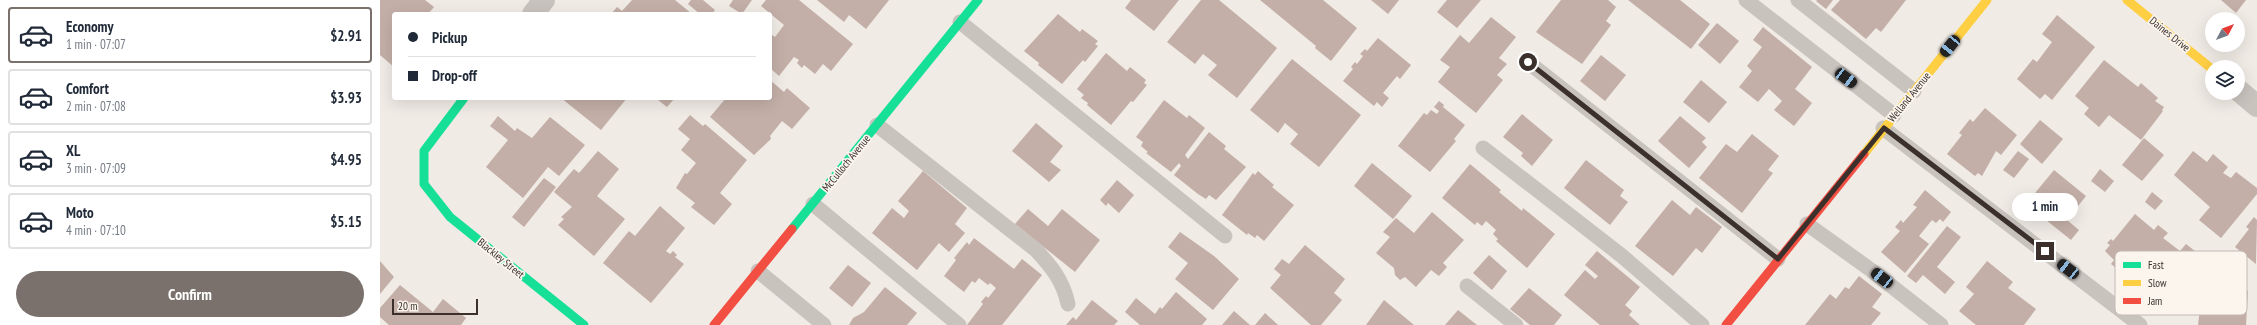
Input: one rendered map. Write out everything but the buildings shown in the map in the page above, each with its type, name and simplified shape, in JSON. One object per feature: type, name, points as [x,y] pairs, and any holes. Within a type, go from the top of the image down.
[{"type":"street","points":[[535,12],[544,0]]},
{"type":"street","name":"McCulloch Avenue","points":[[714,325],[978,0]]},
{"type":"street","name":"Welland Avenue","points":[[1726,325],[1987,0]]},
{"type":"street","name":"Daines Drive","points":[[2127,0],[2205,63]]},
{"type":"street","points":[[2245,96],[2257,106]]},
{"type":"street","name":"Blackley Street","points":[[462,100],[424,151],[424,184],[450,217],[584,325]]},
{"type":"lane","points":[[1746,0],[1894,115]]},
{"type":"lane","points":[[1798,0],[1914,91]]},
{"type":"lane","points":[[960,22],[1225,236]]},
{"type":"lane","points":[[1528,62],[1778,259]]},
{"type":"lane","points":[[877,125],[1036,250],[1057,274],[1064,288],[1068,304]]},
{"type":"lane","points":[[1884,128],[2115,306]]},
{"type":"lane","points":[[1483,148],[1622,256],[1702,325]]},
{"type":"lane","points":[[813,204],[959,325]]},
{"type":"lane","points":[[1807,224],[1871,270],[1941,325]]},
{"type":"lane","points":[[758,271],[824,325]]},
{"type":"lane","points":[[1467,286],[1516,325]]},
{"type":"lane","points":[[2127,315],[2140,325]]},
{"type":"traffic: fast","points":[[792,229],[978,0]]},
{"type":"traffic: fast","points":[[462,100],[424,151],[424,184],[450,217],[584,325]]},
{"type":"traffic: slow","points":[[1864,154],[1987,0]]},
{"type":"traffic: slow","points":[[2127,0],[2205,63]]},
{"type":"traffic: jam","points":[[1726,325],[1864,154]]},
{"type":"traffic: jam","points":[[714,325],[792,229]]},
{"type":"route","points":[[1528,62],[1778,259],[1884,128],[2045,251]]}]
